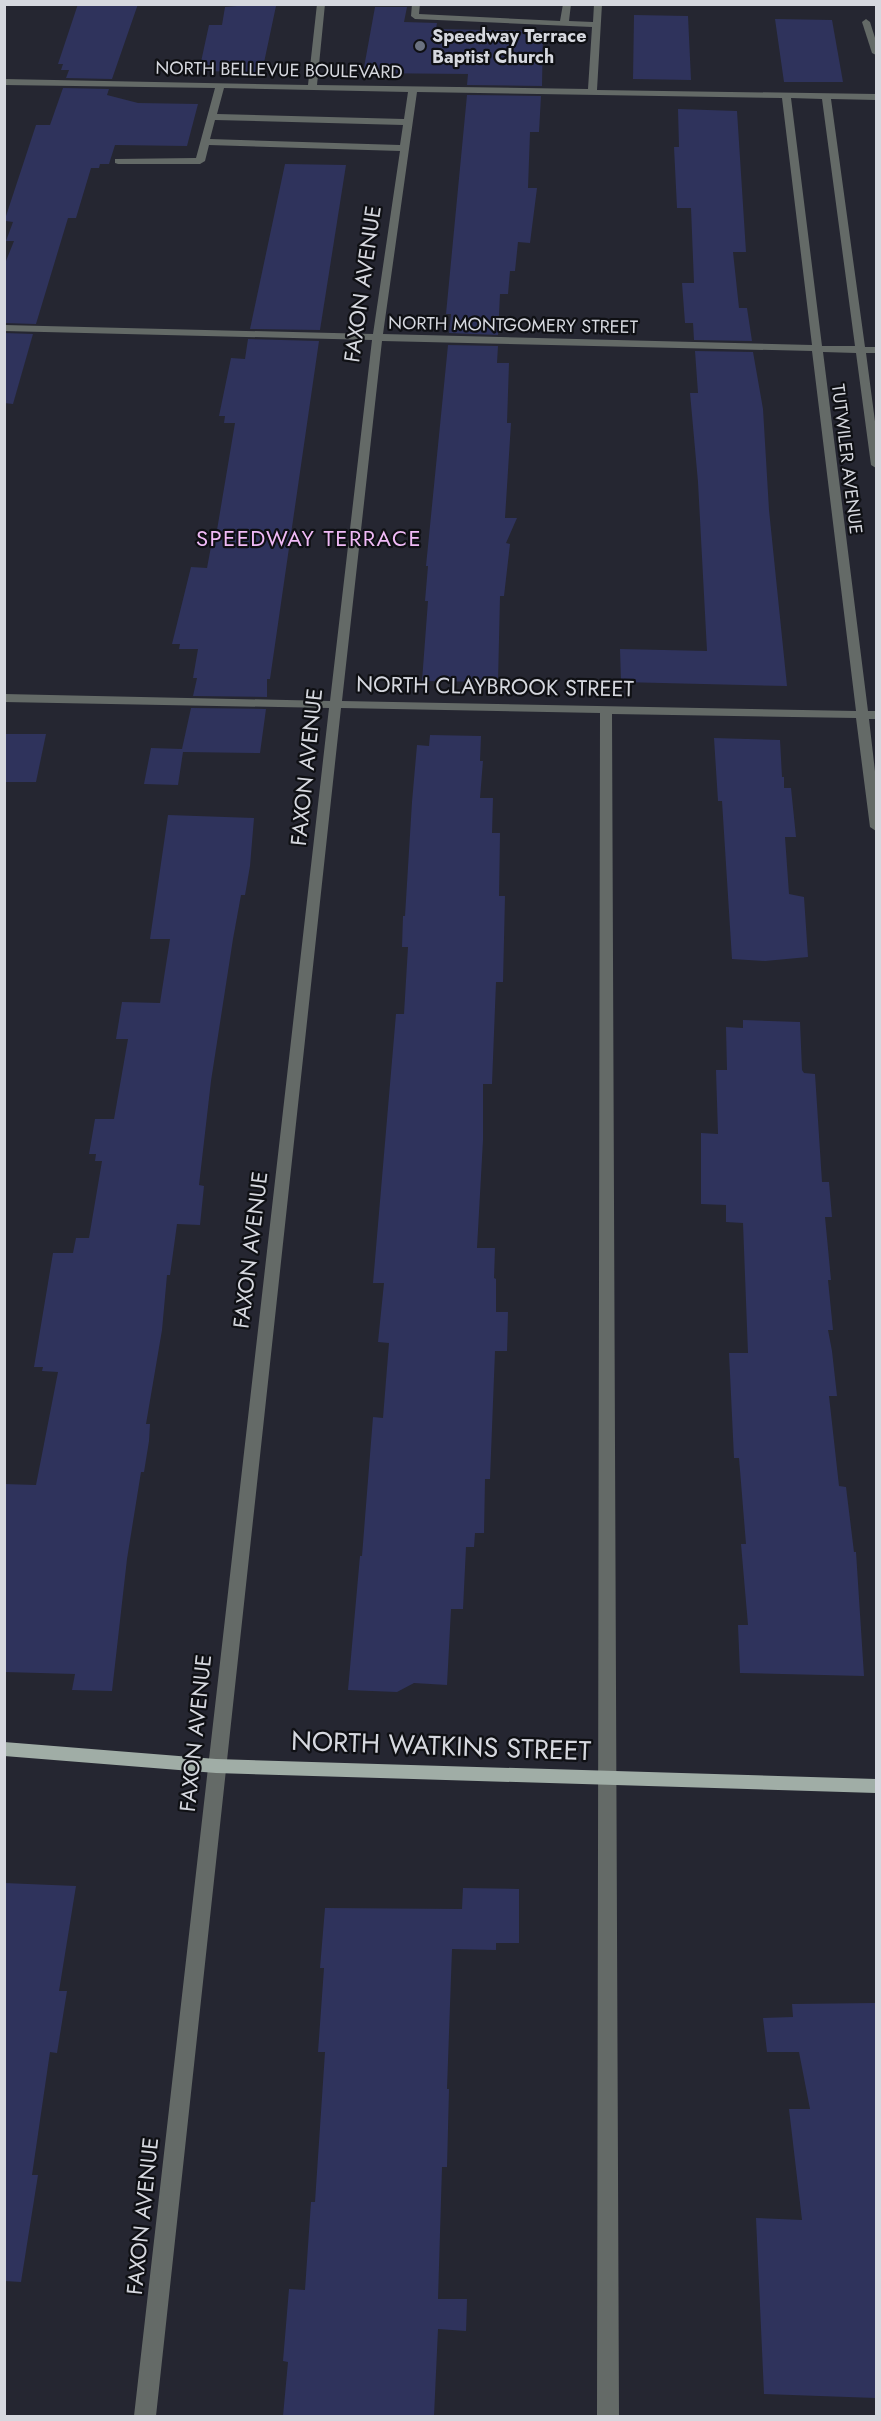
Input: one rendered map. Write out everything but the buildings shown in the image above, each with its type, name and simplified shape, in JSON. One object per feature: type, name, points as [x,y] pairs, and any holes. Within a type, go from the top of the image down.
[{"type":"main road","name":"NORTH WATKINS STREET","points":[[4,1749],[216,1766],[876,1786]]},
{"type":"street","points":[[312,86],[321,4]]},
{"type":"street","points":[[416,4],[415,16],[597,25]]},
{"type":"street","points":[[564,23],[567,4]]},
{"type":"street","points":[[592,92],[598,4]]},
{"type":"street","points":[[866,22],[876,53]]},
{"type":"street","name":"NORTH BELLEVUE BOULEVARD","points":[[4,82],[876,97]]},
{"type":"street","points":[[118,161],[200,161],[219,85]]},
{"type":"street","name":"FAXON AVENUE","points":[[145,2416],[377,339],[413,90]]},
{"type":"street","name":"TUTWILER AVENUE","points":[[786,96],[876,827]]},
{"type":"street","name":"TUTWILER AVENUE","points":[[826,96],[876,465]]},
{"type":"street","points":[[211,117],[408,122]]},
{"type":"street","points":[[205,142],[405,148]]},
{"type":"street","name":"NORTH MONTGOMERY STREET","points":[[4,328],[876,350]]},
{"type":"street","name":"NORTH CLAYBROOK STREET","points":[[4,698],[876,715]]},
{"type":"street","points":[[606,709],[604,857],[609,1778],[609,2416]]},
{"type":"place","name":"Speedway Terrace Baptist Church","points":[[420,46]]},
{"type":"district","name":"SPEEDWAY TERRACE","points":[[309,538]]}]
